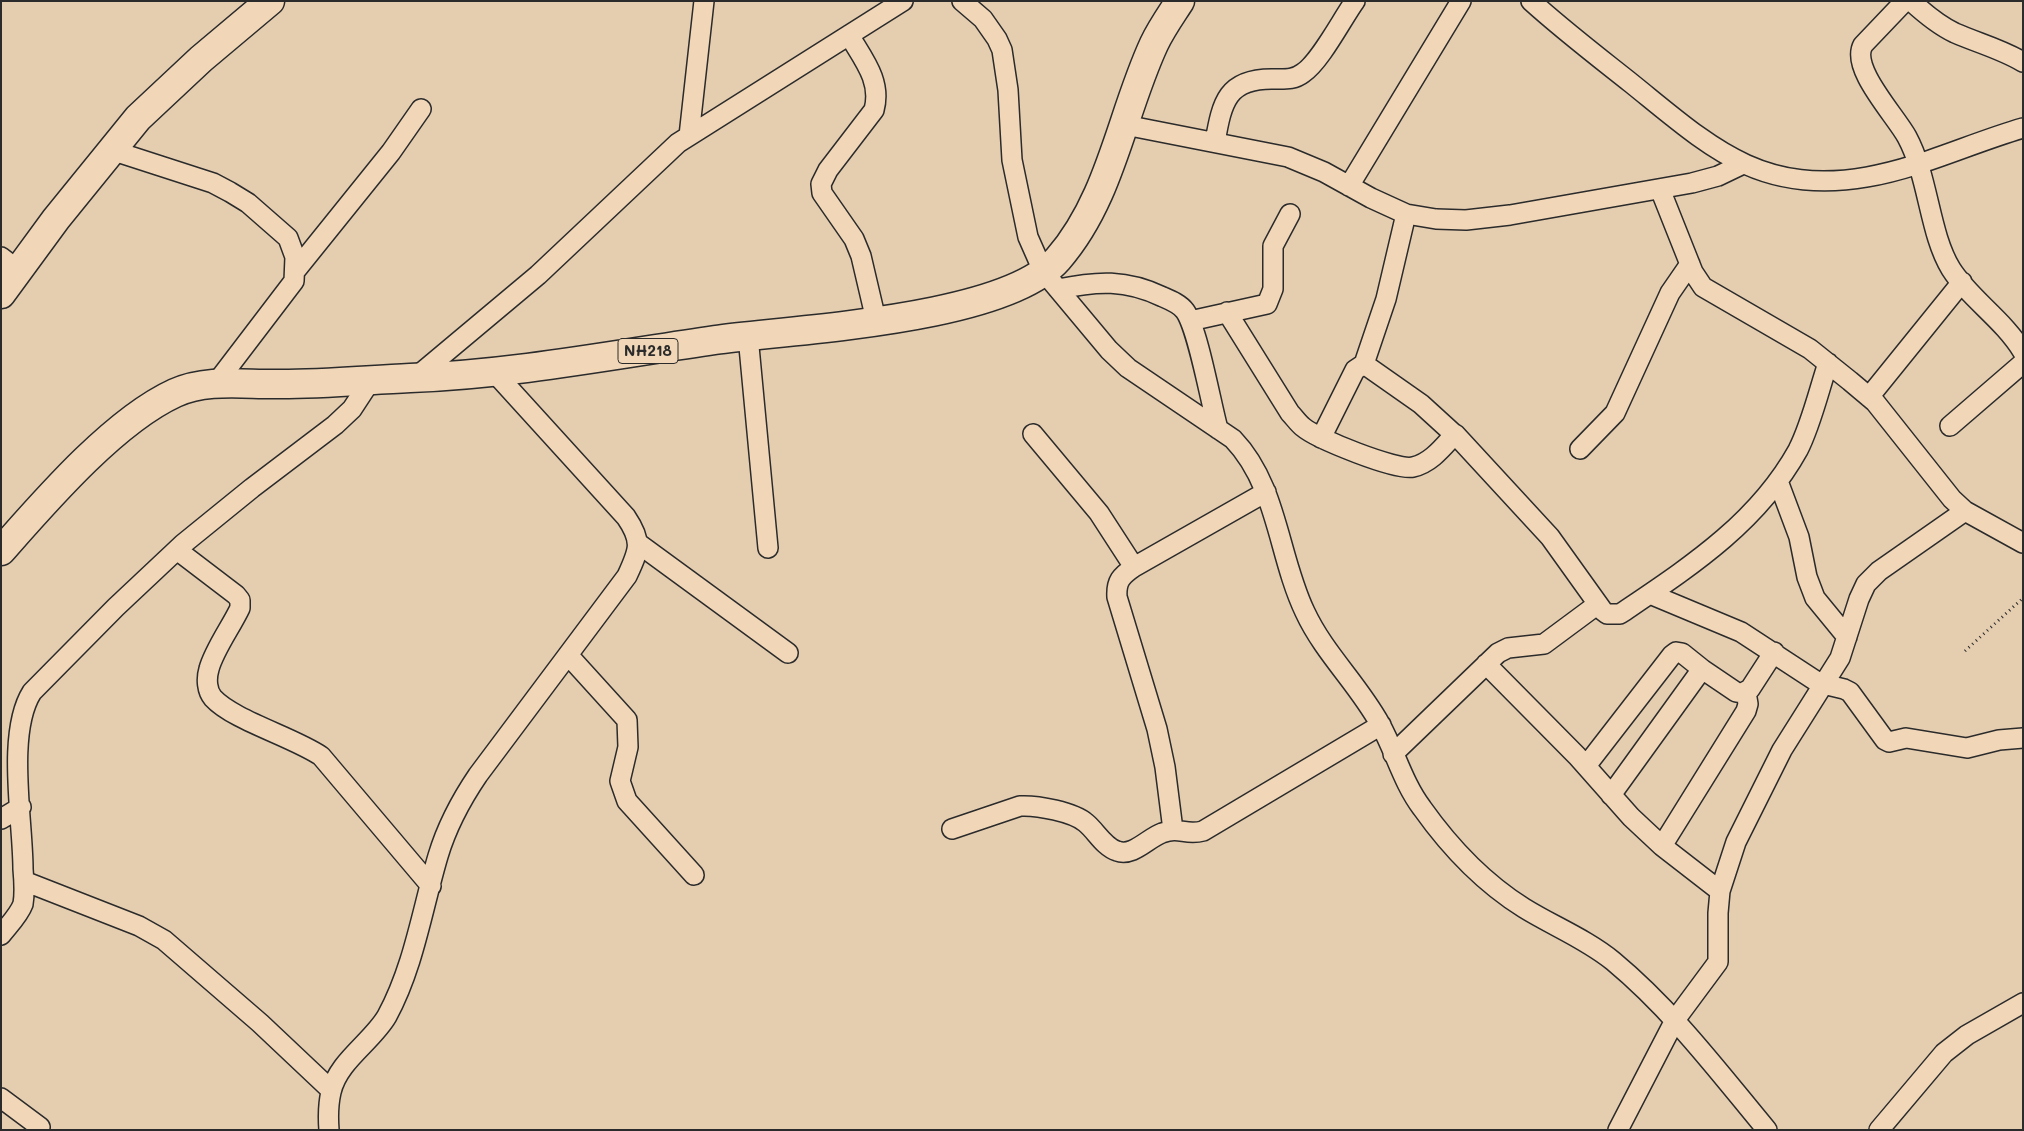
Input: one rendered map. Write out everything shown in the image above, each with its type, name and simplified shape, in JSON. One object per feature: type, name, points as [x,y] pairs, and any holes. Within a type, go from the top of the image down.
[{"type":"main road","points":[[1,294],[10,263],[138,118],[270,1]]},
{"type":"main road","name":"NH218","points":[[1,551],[49,497],[142,412],[177,392],[217,382],[280,384],[495,373],[748,336],[876,320],[975,302],[1026,283],[1050,280],[1057,261],[1081,226],[1109,172],[1154,43],[1180,1]]},
{"type":"street","points":[[689,136],[704,1]]},
{"type":"street","points":[[415,378],[538,275],[651,166],[689,136],[903,1]]},
{"type":"street","points":[[962,1],[983,19],[1002,50],[1008,90],[1012,160],[1028,237],[1050,280],[1109,350],[1128,368],[1234,439],[1243,449],[1266,492],[1304,610],[1321,641],[1357,686],[1381,725],[1393,754],[1421,807],[1482,877],[1518,904],[1568,931],[1612,960],[1664,1007],[1767,1130]]},
{"type":"street","points":[[1215,142],[1220,109],[1228,95],[1239,86],[1255,79],[1290,79],[1304,73],[1313,64],[1355,1]]},
{"type":"street","points":[[1350,186],[1461,1]]},
{"type":"street","points":[[1531,1],[1709,146],[1743,164],[1784,178],[1827,181],[1894,172],[1986,139],[2023,128]]},
{"type":"street","points":[[1905,1],[1863,45],[1860,55],[1867,78],[1890,109],[1919,163],[1944,256],[1952,270],[1998,319],[2023,352]]},
{"type":"street","points":[[1911,1],[1930,18],[1954,32],[2007,53],[2023,62]]},
{"type":"street","points":[[849,35],[877,87],[877,100],[874,110],[828,170],[820,184],[822,193],[854,238],[861,256],[876,320]]},
{"type":"street","points":[[296,270],[391,152],[421,109]]},
{"type":"street","points":[[1125,126],[1288,157],[1324,172],[1406,214],[1436,219],[1466,220],[1510,215],[1660,189],[1718,176],[1743,164]]},
{"type":"street","points":[[111,150],[213,184],[242,200],[288,238],[295,257],[296,270],[294,281],[286,294],[217,382]]},
{"type":"street","points":[[1660,189],[1690,264],[1703,287],[1810,349],[1828,363],[1869,397],[1904,436],[1952,499],[1965,511],[2023,543]]},
{"type":"street","points":[[1190,321],[1267,304],[1271,298],[1273,246],[1290,214]]},
{"type":"street","points":[[1321,438],[1356,370],[1364,364],[1386,299],[1406,214]]},
{"type":"street","points":[[1580,450],[1615,413],[1670,293],[1690,264]]},
{"type":"street","points":[[1050,280],[1117,282],[1141,287],[1175,303],[1184,311],[1190,321],[1218,430]]},
{"type":"street","points":[[1869,397],[1962,282]]},
{"type":"street","points":[[1227,312],[1290,412],[1303,427],[1321,438],[1386,463],[1412,468],[1424,463],[1454,435]]},
{"type":"street","points":[[748,336],[768,548]]},
{"type":"street","points":[[1950,426],[2023,362]]},
{"type":"street","points":[[1364,364],[1421,404],[1454,435],[1550,537],[1598,604],[1607,614],[1614,615],[1620,614],[1650,594],[1722,542],[1762,503],[1798,448],[1828,363]]},
{"type":"street","points":[[329,1130],[328,1108],[331,1090],[353,1056],[376,1031],[399,991],[417,941],[438,856],[459,804],[478,774],[627,576],[636,557],[639,544],[636,532],[626,517],[495,373]]},
{"type":"street","points":[[1,935],[22,904],[24,881],[19,745],[20,723],[25,704],[32,692],[116,607],[176,550],[252,488],[335,425],[352,409],[371,380]]},
{"type":"street","points":[[1033,434],[1099,513],[1134,567]]},
{"type":"street","points":[[1778,481],[1800,537],[1807,577],[1815,598],[1846,638]]},
{"type":"street","points":[[1173,830],[1165,767],[1157,729],[1117,597],[1116,586],[1120,577],[1134,567],[1266,492]]},
{"type":"street","points":[[1618,1130],[1675,1020],[1718,962],[1720,891],[1736,842],[1782,750],[1840,658],[1859,599],[1866,584],[1879,571],[1965,511]]},
{"type":"street","points":[[639,544],[788,653]]},
{"type":"street","points":[[176,550],[240,600],[240,608],[209,668],[207,680],[214,698],[232,712],[305,745],[321,756],[431,886]]},
{"type":"street","points":[[1650,594],[1742,632],[1824,685],[1850,692],[1885,740],[1889,742],[1906,738],[1967,748],[1999,740],[2023,738]]},
{"type":"street","points":[[1393,754],[1486,664],[1508,648],[1544,644],[1598,604]]},
{"type":"street","points":[[1586,766],[1676,652],[1682,653],[1736,692],[1746,692]]},
{"type":"street","points":[[1662,846],[1746,711],[1748,704],[1746,692],[1774,652]]},
{"type":"street","points":[[568,656],[626,720],[628,747],[620,781],[627,802],[694,875]]},
{"type":"street","points":[[1486,664],[1662,846],[1720,891]]},
{"type":"street","points":[[1611,795],[1702,669]]},
{"type":"street","points":[[952,829],[1020,806],[1032,805],[1078,816],[1107,845],[1118,852],[1129,852],[1160,834],[1173,830],[1192,834],[1203,830],[1381,725]]},
{"type":"street","points":[[1,819],[21,807]]},
{"type":"street","points":[[24,881],[139,926],[164,940],[260,1023],[331,1090]]},
{"type":"street","points":[[1879,1130],[1944,1053],[1967,1035],[2023,1003]]},
{"type":"street","points":[[1,1098],[40,1127]]},
{"type":"path","points":[[1965,651],[2023,598]]}]
